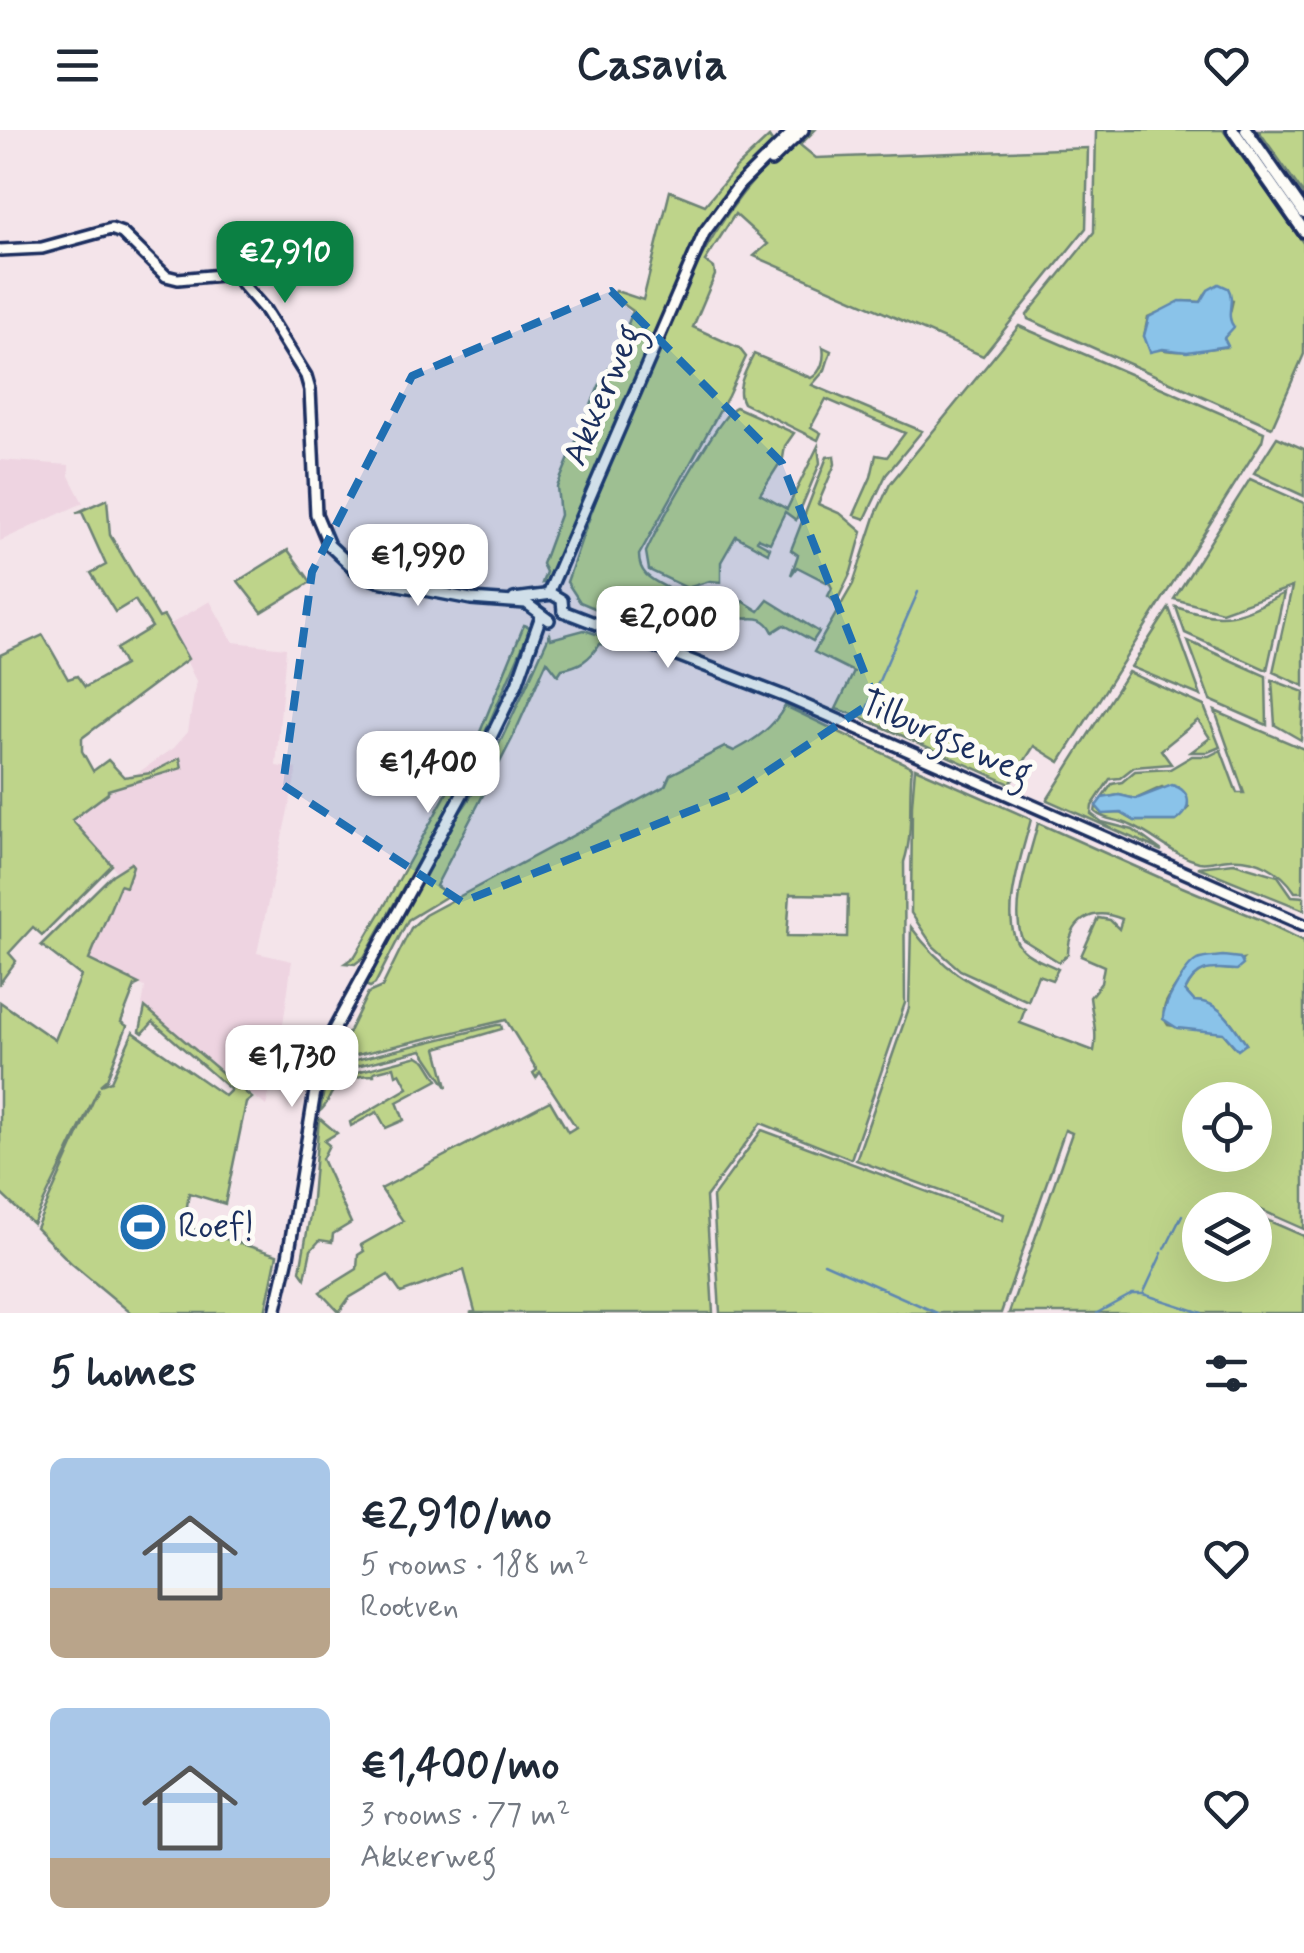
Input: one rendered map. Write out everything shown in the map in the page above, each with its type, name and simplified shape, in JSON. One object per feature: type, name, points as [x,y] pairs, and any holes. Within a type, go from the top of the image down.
[{"type":"highway","points":[[1233,130],[1304,231]]},
{"type":"highway","points":[[1246,130],[1304,213]]},
{"type":"street","name":"Akkerweg","points":[[550,595],[688,269],[731,204],[794,130]]},
{"type":"street","name":"Akkerweg","points":[[784,144],[803,130]]},
{"type":"street","points":[[0,250],[31,250],[106,229],[116,230],[166,276],[237,278],[265,310],[310,390],[314,432],[312,493],[321,530],[337,556],[378,582],[495,602],[526,604],[543,616],[557,618],[563,604],[550,595],[495,602]]},
{"type":"street","points":[[274,1313],[288,1257],[318,1073],[336,1022],[470,780],[526,662],[543,616],[538,603],[550,595]]},
{"type":"street","name":"Tilburgseweg","points":[[562,612],[768,690],[1304,926]]},
{"type":"highlighted area","points":[[611,291],[782,463],[875,700],[735,793],[462,902],[283,785],[312,572],[412,376]]},
{"type":"shaded area","points":[[0,460],[69,465],[69,476],[83,503],[0,541]]},
{"type":"shaded area","points":[[210,601],[233,642],[286,648],[276,766],[297,769],[257,953],[292,961],[278,1060],[266,1106],[142,1006],[145,987],[88,960],[118,873],[69,820],[174,748],[188,732],[196,681],[169,625]]},
{"type":"green space","points":[[807,130],[815,130],[800,145],[816,158],[1088,148],[1086,228],[983,356],[754,256],[768,244],[735,214],[705,261],[714,268],[715,275],[693,327],[739,348],[746,357],[639,555],[647,576],[679,595],[680,607],[667,639],[580,602],[567,582],[629,417],[697,265],[732,207],[754,180]]},
{"type":"green space","points":[[1096,130],[1223,130],[1304,244],[1304,354],[1272,427],[1028,319],[1027,315],[1094,232]],"holes":[[[1206,293],[1233,300],[1224,338],[1226,347],[1170,351],[1151,344],[1144,336],[1148,317],[1184,301],[1201,302]]]},
{"type":"green space","points":[[1304,130],[1304,195],[1259,131]]},
{"type":"green space","points":[[769,137],[773,143],[722,199],[688,256],[552,581],[542,583],[546,572],[542,564],[560,515],[557,487],[599,386],[631,329],[628,324],[633,311],[612,296],[616,291],[643,300],[670,191],[705,205]]},
{"type":"green space","points":[[1019,326],[1264,432],[1262,441],[1060,762],[1034,746],[1010,784],[836,709],[854,672],[814,652],[853,584],[890,484]]},
{"type":"green space","points":[[823,347],[831,351],[825,370],[812,385],[922,431],[886,475],[865,519],[854,515],[876,455],[887,457],[905,433],[826,399],[811,427],[821,433],[818,440],[743,403],[741,397],[742,378],[754,354],[811,378],[822,364]]},
{"type":"green space","points":[[736,407],[794,433],[760,494],[787,509],[818,446],[820,463],[796,520],[785,512],[770,543],[758,538],[770,548],[768,553],[736,536],[721,562],[721,582],[687,588],[649,570],[646,552],[704,449]]},
{"type":"green space","points":[[1277,437],[1304,449],[1304,496],[1254,473]]},
{"type":"green space","points":[[834,456],[835,464],[818,504],[841,514],[862,532],[851,572],[836,603],[828,596],[830,584],[797,567],[791,575],[798,555],[791,550],[827,457]]},
{"type":"green space","points":[[1250,479],[1304,503],[1304,686],[1273,672],[1292,587],[1222,612],[1174,599]]},
{"type":"green space","points":[[107,499],[110,535],[188,659],[82,738],[82,751],[93,771],[108,760],[124,777],[151,773],[180,758],[182,768],[108,790],[72,820],[112,865],[42,935],[33,927],[9,953],[16,961],[0,983],[0,655],[43,635],[68,679],[77,676],[85,687],[124,665],[116,649],[152,627],[135,600],[115,612],[91,573],[106,565],[82,512],[76,513]]},
{"type":"green space","points":[[288,550],[311,582],[262,612],[238,581]]},
{"type":"green space","points":[[1284,593],[1267,670],[1185,633],[1176,607],[1207,615],[1232,615]]},
{"type":"green space","points":[[768,600],[819,632],[813,641],[784,625],[773,632],[760,619],[735,618],[743,601],[759,611]]},
{"type":"green space","points":[[1169,608],[1201,696],[1131,667]]},
{"type":"green space","points":[[524,625],[530,627],[527,636],[468,772],[364,957],[355,964],[345,963],[355,956],[381,912],[478,737]]},
{"type":"green space","points":[[584,630],[611,639],[605,645],[599,644],[584,661],[562,669],[558,675],[547,661],[512,739],[436,886],[449,895],[408,920],[375,984],[362,984],[453,819],[490,762],[550,634],[551,639]]},
{"type":"green space","points":[[1188,641],[1266,676],[1267,725],[1210,700]]},
{"type":"green space","points":[[1128,672],[1204,706],[1220,747],[1191,752],[1210,738],[1198,720],[1161,750],[1171,764],[1134,767],[1120,778],[1110,779],[1092,806],[1091,814],[1102,822],[1133,830],[1162,851],[1047,800]]},
{"type":"green space","points":[[1272,680],[1304,692],[1301,740],[1275,725]]},
{"type":"green space","points":[[785,706],[912,767],[909,839],[904,862],[905,1003],[851,1159],[761,1123],[706,1197],[713,1313],[470,1313],[475,1311],[464,1270],[401,1293],[388,1275],[349,1298],[339,1312],[320,1292],[357,1269],[358,1255],[364,1251],[361,1245],[403,1221],[381,1189],[550,1101],[568,1132],[576,1127],[540,1072],[536,1078],[533,1073],[537,1070],[506,1020],[335,1060],[368,993],[382,987],[411,928],[425,915],[665,786],[670,775],[725,747],[734,751],[742,747],[763,733]],"holes":[[[790,894],[848,895],[847,937],[787,936]]]},
{"type":"green space","points":[[1215,711],[1304,749],[1303,892],[1295,892],[1275,871],[1259,863],[1240,859],[1199,862],[1180,855],[1139,829],[1095,812],[1096,806],[1103,814],[1121,813],[1135,821],[1176,821],[1189,808],[1162,787],[1136,799],[1119,795],[1102,798],[1112,784],[1122,782],[1135,771],[1170,769],[1192,756],[1209,756],[1221,750],[1237,793],[1244,793]]},
{"type":"green space","points":[[915,768],[1031,819],[1014,888],[1012,924],[1015,939],[1023,950],[1058,969],[1052,980],[1038,975],[1028,1001],[960,970],[933,946],[911,913]]},
{"type":"green space","points":[[1038,823],[1304,941],[1304,1229],[1272,1215],[1272,1192],[1182,1192],[1182,1282],[1272,1282],[1272,1222],[1304,1236],[1304,1313],[1009,1313],[1072,1133],[1065,1130],[1001,1313],[720,1313],[713,1197],[762,1130],[1003,1220],[1004,1214],[856,1160],[909,1008],[911,927],[937,957],[962,977],[1025,1009],[1020,1023],[1094,1051],[1090,997],[1101,983],[1104,966],[1081,956],[1098,918],[1110,920],[1119,929],[1122,919],[1101,914],[1084,919],[1072,933],[1068,954],[1059,962],[1022,939],[1018,911]],"holes":[[[1242,960],[1232,970],[1216,968],[1199,973],[1185,991],[1194,1001],[1218,1010],[1246,1044],[1234,1046],[1223,1033],[1168,1025],[1165,1005],[1185,972]]]},
{"type":"green space","points":[[131,863],[126,887],[120,885],[89,960],[139,984],[121,1022],[127,1026],[107,1079],[100,1085],[111,1081],[133,1032],[225,1096],[231,1090],[153,1022],[143,1033],[140,1031],[145,1007],[252,1098],[246,1103],[225,1204],[189,1193],[184,1226],[277,1255],[265,1313],[131,1313],[36,1228],[99,1088],[33,1224],[0,1193],[0,1002],[55,1040],[81,976],[41,945],[112,875]]},
{"type":"green space","points":[[1234,863],[1278,876],[1292,896],[1304,897],[1304,910],[1198,867]]},
{"type":"green space","points":[[497,1025],[502,1029],[437,1048],[447,1087],[422,1050],[353,1067],[347,1062]]},
{"type":"green space","points":[[418,1056],[438,1080],[397,1102],[404,1120],[386,1128],[377,1112],[351,1126],[350,1122],[408,1088],[394,1067],[342,1083],[320,1111],[326,1080]]},
{"type":"green space","points":[[319,1118],[337,1133],[324,1141],[329,1145],[322,1159],[351,1223],[333,1234],[332,1242],[320,1240],[311,1250],[305,1278],[300,1271],[311,1210]]},
{"type":"water","points":[[1219,284],[1228,288],[1231,298],[1230,318],[1234,327],[1224,338],[1228,346],[1150,352],[1144,336],[1149,317],[1180,301],[1201,302],[1208,290]]},
{"type":"water","points":[[1172,785],[1188,801],[1182,817],[1176,821],[1135,821],[1121,813],[1103,814],[1096,806],[1102,798],[1119,795],[1136,799]]},
{"type":"water","points":[[1223,956],[1240,958],[1243,965],[1237,970],[1200,972],[1185,991],[1194,1001],[1212,1005],[1225,1015],[1246,1044],[1238,1050],[1223,1033],[1177,1028],[1163,1019],[1170,997],[1192,964]]},
{"type":"waterway","points":[[864,715],[918,592]]},
{"type":"waterway","points":[[1165,1249],[1182,1215]]},
{"type":"waterway","points":[[1144,1292],[1162,1253]]},
{"type":"waterway","points":[[824,1263],[937,1313]]},
{"type":"waterway","points":[[1097,1313],[1132,1294],[1202,1313]]},
{"type":"place","name":"Roef!","points":[[143,1227]]}]
